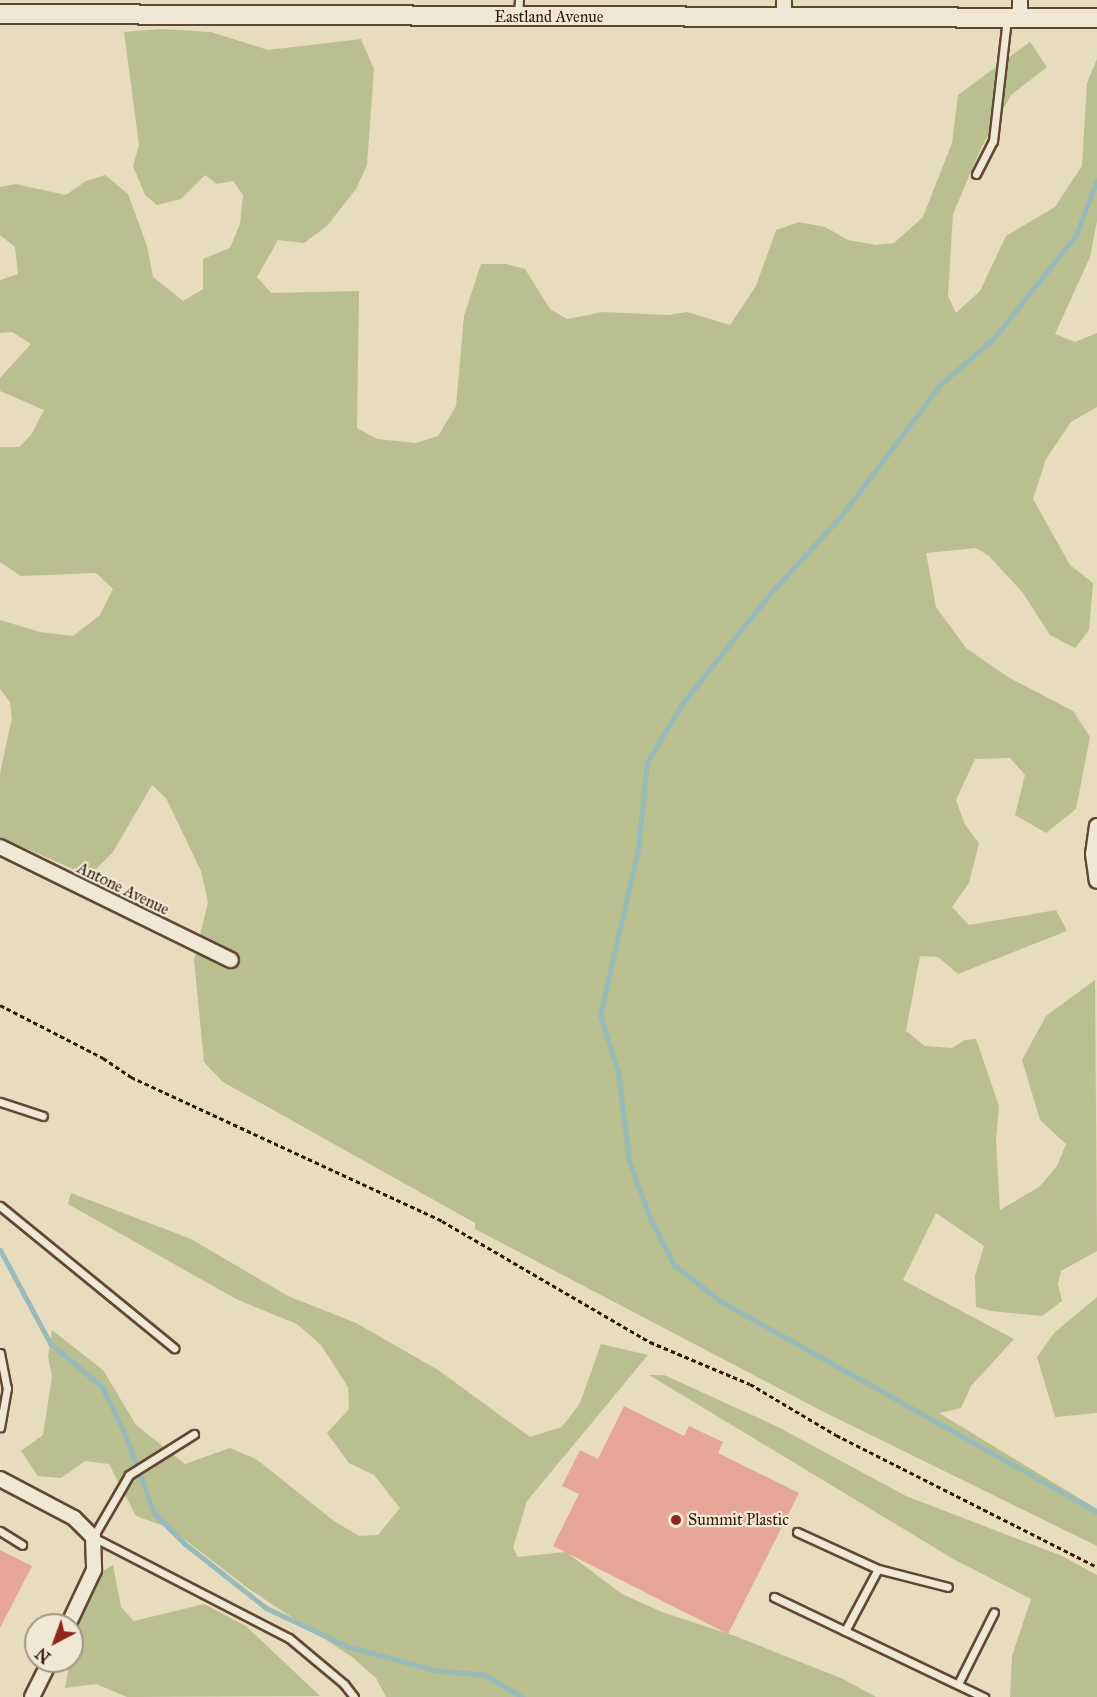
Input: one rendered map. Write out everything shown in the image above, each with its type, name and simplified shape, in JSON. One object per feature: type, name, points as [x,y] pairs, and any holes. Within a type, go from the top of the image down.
[{"type":"street","name":"Eastland Avenue","points":[[0,14],[519,8],[784,8],[1016,12],[1097,18]]},
{"type":"street","points":[[1097,826],[1093,854],[1097,881]]},
{"type":"street","name":"Antone Avenue","points":[[0,848],[231,960]]},
{"type":"street","points":[[0,1479],[74,1518],[93,1537],[94,1570],[74,1613]]},
{"type":"street","points":[[32,1697],[44,1673]]},
{"type":"lane","points":[[976,174],[993,141],[1016,12]]},
{"type":"lane","points":[[0,1102],[43,1116]]},
{"type":"lane","points":[[0,1206],[174,1348]]},
{"type":"lane","points":[[0,1353],[7,1388],[0,1427]]},
{"type":"lane","points":[[194,1434],[129,1475],[93,1537],[289,1638],[344,1684],[354,1697]]},
{"type":"lane","points":[[0,1531],[22,1545]]},
{"type":"lane","points":[[797,1532],[878,1569],[948,1587]]},
{"type":"lane","points":[[845,1631],[878,1569]]},
{"type":"lane","points":[[774,1597],[984,1697]]},
{"type":"lane","points":[[957,1684],[994,1612]]},
{"type":"path","points":[[0,1005],[103,1058],[131,1077],[442,1221],[650,1342],[759,1389],[836,1435],[1097,1567]]},
{"type":"green space","points":[[160,29],[211,32],[268,50],[361,39],[374,69],[367,165],[356,189],[327,226],[304,243],[278,240],[257,277],[271,293],[359,291],[357,428],[377,439],[416,443],[438,436],[456,406],[464,316],[481,264],[506,264],[525,269],[550,309],[567,319],[603,312],[668,315],[687,312],[730,325],[756,286],[776,230],[799,222],[825,227],[848,240],[876,245],[894,243],[923,217],[952,143],[958,95],[1030,42],[1047,67],[1011,95],[981,148],[953,214],[948,296],[956,313],[980,291],[1006,236],[1055,207],[1082,166],[1087,83],[1097,59],[1097,221],[1090,257],[1055,334],[1075,342],[1097,333],[1097,407],[1071,422],[1046,459],[1033,499],[1070,565],[1093,583],[1089,630],[1075,648],[1050,635],[1023,593],[989,556],[976,548],[926,553],[936,607],[966,648],[1008,677],[1073,711],[1090,737],[1076,809],[1046,833],[1015,815],[1025,775],[1010,758],[975,759],[956,800],[965,825],[979,843],[969,883],[952,907],[969,925],[1056,910],[1067,931],[958,974],[938,957],[920,956],[906,1031],[925,1046],[952,1048],[965,1040],[976,1039],[999,1106],[996,1142],[1000,1210],[1039,1187],[1057,1166],[1066,1144],[1040,1120],[1022,1060],[1046,1016],[1095,980],[1097,1251],[1061,1271],[1058,1284],[1062,1301],[1042,1316],[991,1311],[976,1307],[975,1276],[984,1246],[936,1213],[903,1280],[1014,1339],[971,1386],[961,1408],[939,1413],[1097,1509],[1097,1546],[822,1411],[475,1229],[475,1223],[223,1082],[204,1062],[194,960],[208,902],[201,871],[166,798],[152,785],[113,852],[89,876],[0,837],[0,773],[12,718],[10,702],[0,689],[0,620],[40,632],[73,636],[100,615],[113,589],[96,573],[21,576],[0,562],[0,447],[19,447],[31,435],[44,410],[0,391],[0,378],[31,344],[12,332],[0,333],[0,280],[18,274],[15,247],[0,235],[0,187],[15,184],[66,195],[86,181],[105,175],[128,194],[147,246],[153,277],[183,301],[203,289],[203,259],[230,248],[240,224],[243,195],[233,181],[217,184],[205,175],[181,199],[157,205],[145,195],[133,166],[139,145],[124,32]]},
{"type":"green space","points":[[71,1193],[191,1239],[288,1296],[356,1323],[438,1370],[530,1437],[562,1427],[580,1403],[601,1344],[648,1355],[527,1501],[513,1548],[518,1557],[566,1552],[622,1594],[662,1612],[735,1636],[843,1679],[876,1697],[386,1697],[376,1678],[352,1657],[249,1589],[170,1528],[136,1516],[109,1464],[85,1461],[61,1478],[38,1476],[21,1451],[43,1435],[52,1377],[48,1356],[52,1330],[103,1370],[136,1425],[185,1464],[230,1448],[256,1459],[334,1521],[359,1536],[378,1535],[400,1508],[374,1475],[349,1463],[327,1433],[349,1409],[348,1387],[321,1345],[297,1324],[236,1299],[68,1204]]},
{"type":"green space","points":[[1097,1297],[1097,1413],[1055,1417],[1037,1357],[1055,1332]]},
{"type":"green space","points":[[649,1375],[664,1375],[778,1427],[906,1496],[1062,1556],[1097,1575],[1097,1697],[1010,1697],[1012,1656],[1031,1599],[955,1560]]},
{"type":"green space","points":[[113,1565],[121,1607],[134,1621],[204,1604],[246,1626],[320,1696],[127,1697],[96,1684],[65,1688],[68,1673],[84,1673],[83,1613],[103,1571]]},
{"type":"building","name":"Summit Plastic","points":[[624,1406],[684,1436],[689,1426],[723,1442],[718,1453],[799,1493],[728,1634],[553,1546],[579,1494],[562,1486],[580,1450],[598,1459]]},
{"type":"building","points":[[0,1550],[32,1566],[0,1628]]},
{"type":"waterway","points":[[1097,180],[1076,235],[994,338],[940,385],[840,517],[770,594],[681,705],[647,762],[638,849],[600,1015],[618,1071],[629,1161],[650,1218],[674,1265],[720,1301],[1097,1512]]},
{"type":"waterway","points":[[0,1250],[50,1343],[102,1387],[124,1432],[154,1513],[185,1544],[266,1608],[349,1647],[434,1670],[485,1675],[522,1697]]},
{"type":"place","name":"Summit Plastic","points":[[676,1520]]}]
